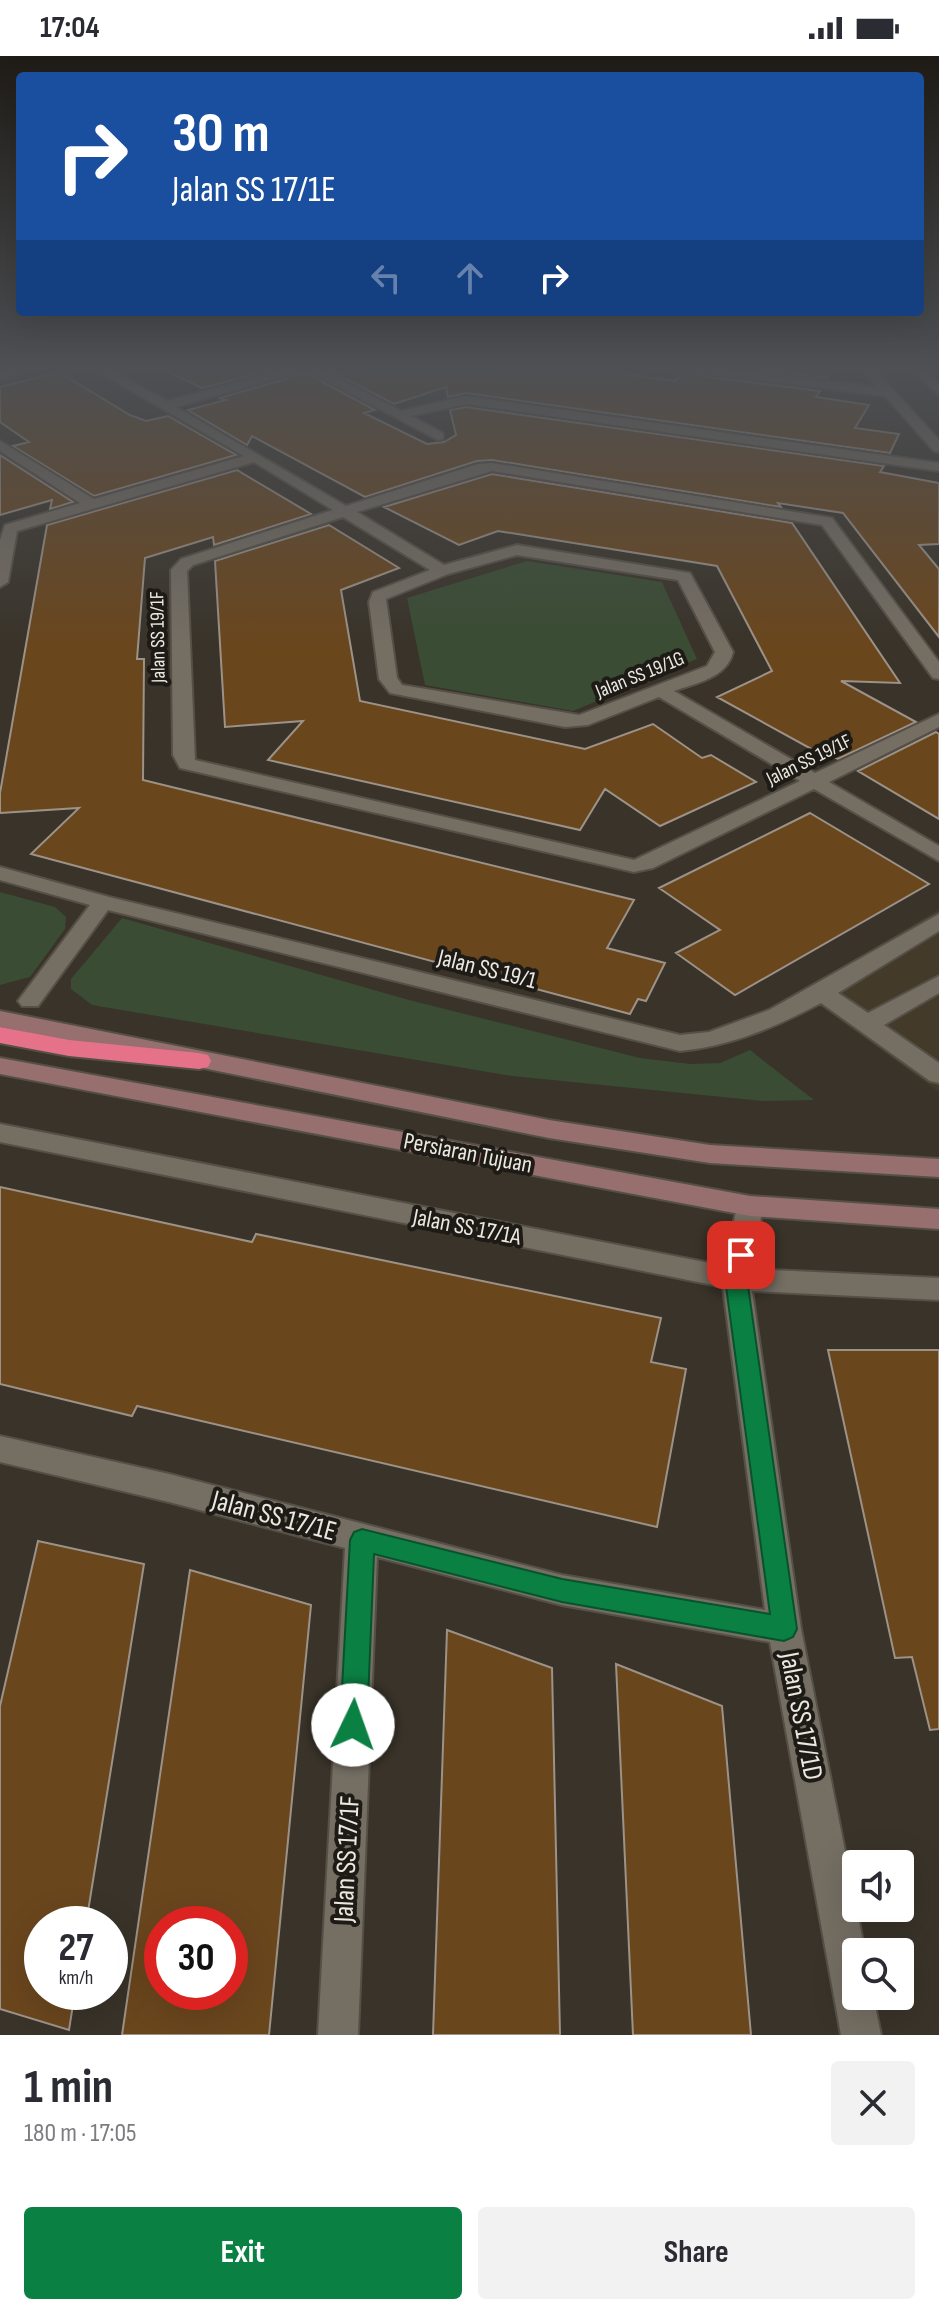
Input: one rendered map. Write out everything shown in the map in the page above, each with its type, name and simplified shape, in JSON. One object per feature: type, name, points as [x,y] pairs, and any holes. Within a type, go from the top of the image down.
[{"type":"highway","points":[[0,1035],[69,1048],[199,1061]]},
{"type":"main road","name":"Persiaran Tujuan","points":[[0,1019],[549,1129],[694,1151],[864,1166],[939,1168]]},
{"type":"main road","name":"Persiaran Tujuan","points":[[0,1066],[750,1206],[939,1219]]},
{"type":"street","points":[[24,461],[91,504]]},
{"type":"street","points":[[0,582],[10,528],[241,461]]},
{"type":"street","points":[[263,461],[442,571]]},
{"type":"street","points":[[899,461],[939,467]]},
{"type":"street","name":"Jalan SS 19/1F","points":[[939,674],[827,521],[492,467],[483,467],[343,510],[187,562],[179,570],[183,755],[187,764],[634,866],[646,864],[939,720]]},
{"type":"street","name":"Jalan SS 19/1G","points":[[517,550],[684,576],[724,652],[722,661],[713,670],[597,716],[565,721],[396,689],[388,679],[377,602],[379,596],[442,571],[517,550]]},
{"type":"street","points":[[661,691],[939,855]]},
{"type":"street","name":"Jalan SS 19/1","points":[[0,873],[103,902],[680,1043],[699,1044],[740,1033],[821,992],[939,921]]},
{"type":"street","points":[[30,1001],[103,902]]},
{"type":"street","points":[[867,1024],[939,983]]},
{"type":"street","points":[[821,992],[939,1075]]},
{"type":"street","name":"Jalan SS 17/1A","points":[[0,1133],[736,1279],[939,1289]]},
{"type":"street","name":"Jalan SS 17/1D","points":[[750,1206],[736,1279],[784,1629],[861,2035]]},
{"type":"street","name":"Jalan SS 17/1E","points":[[0,1449],[169,1488],[562,1590],[784,1629]]},
{"type":"street","name":"Jalan SS 17/1F","points":[[338,2035],[362,1540]]},
{"type":"shaded area","points":[[939,909],[939,1092],[801,992]]},
{"type":"green space","points":[[527,561],[662,582],[697,659],[573,711],[425,685],[407,598]]},
{"type":"green space","points":[[0,892],[55,907],[66,917],[65,929],[30,977],[0,985]]},
{"type":"green space","points":[[122,918],[409,1000],[640,1058],[690,1064],[720,1063],[750,1050],[814,1100],[763,1101],[512,1076],[92,1005],[71,989],[71,979]]},
{"type":"building","points":[[0,461],[10,461],[73,502],[50,509],[52,500],[0,515]]},
{"type":"building","points":[[38,461],[214,461],[94,496]]},
{"type":"building","points":[[299,461],[476,461],[365,497]]},
{"type":"building","points":[[500,461],[851,461],[884,466],[880,472],[939,483],[939,544],[919,545],[939,569],[939,637],[843,513],[778,503],[781,507]]},
{"type":"building","points":[[237,470],[311,514],[214,545],[213,537],[145,558],[137,659],[144,659],[143,780],[634,900],[607,948],[665,963],[646,1001],[638,999],[630,1014],[31,854],[79,808],[0,813],[0,793],[47,525]]},
{"type":"building","points":[[492,474],[792,523],[900,683],[841,681],[916,722],[838,759],[830,755],[826,757],[717,697],[772,671],[717,566],[498,531],[459,545],[384,507]]},
{"type":"building","points":[[329,525],[399,568],[341,590],[360,701],[585,749],[653,724],[702,758],[711,755],[756,782],[660,826],[605,789],[580,830],[268,760],[303,721],[225,727],[215,561]]},
{"type":"building","points":[[936,732],[939,734],[939,819],[858,771]]},
{"type":"building","points":[[810,813],[929,884],[735,995],[676,953],[720,930],[659,888]]},
{"type":"building","points":[[0,1187],[252,1242],[256,1234],[661,1318],[651,1362],[686,1369],[657,1527],[137,1406],[132,1416],[0,1384]]},
{"type":"building","points":[[828,1350],[939,1350],[939,1729],[930,1730],[912,1657],[895,1658]]},
{"type":"building","points":[[38,1541],[144,1564],[89,1906],[24,1906],[24,2010],[72,2010],[69,2030],[0,2009],[0,1706]]},
{"type":"building","points":[[190,1570],[311,1605],[269,2035],[122,2035]]},
{"type":"building","points":[[447,1630],[552,1668],[560,2035],[433,2035]]},
{"type":"building","points":[[616,1664],[722,1706],[751,2035],[633,2035]]},
{"type":"route","points":[[353,1725],[362,1540],[562,1590],[784,1629],[736,1279],[741,1255]]}]
